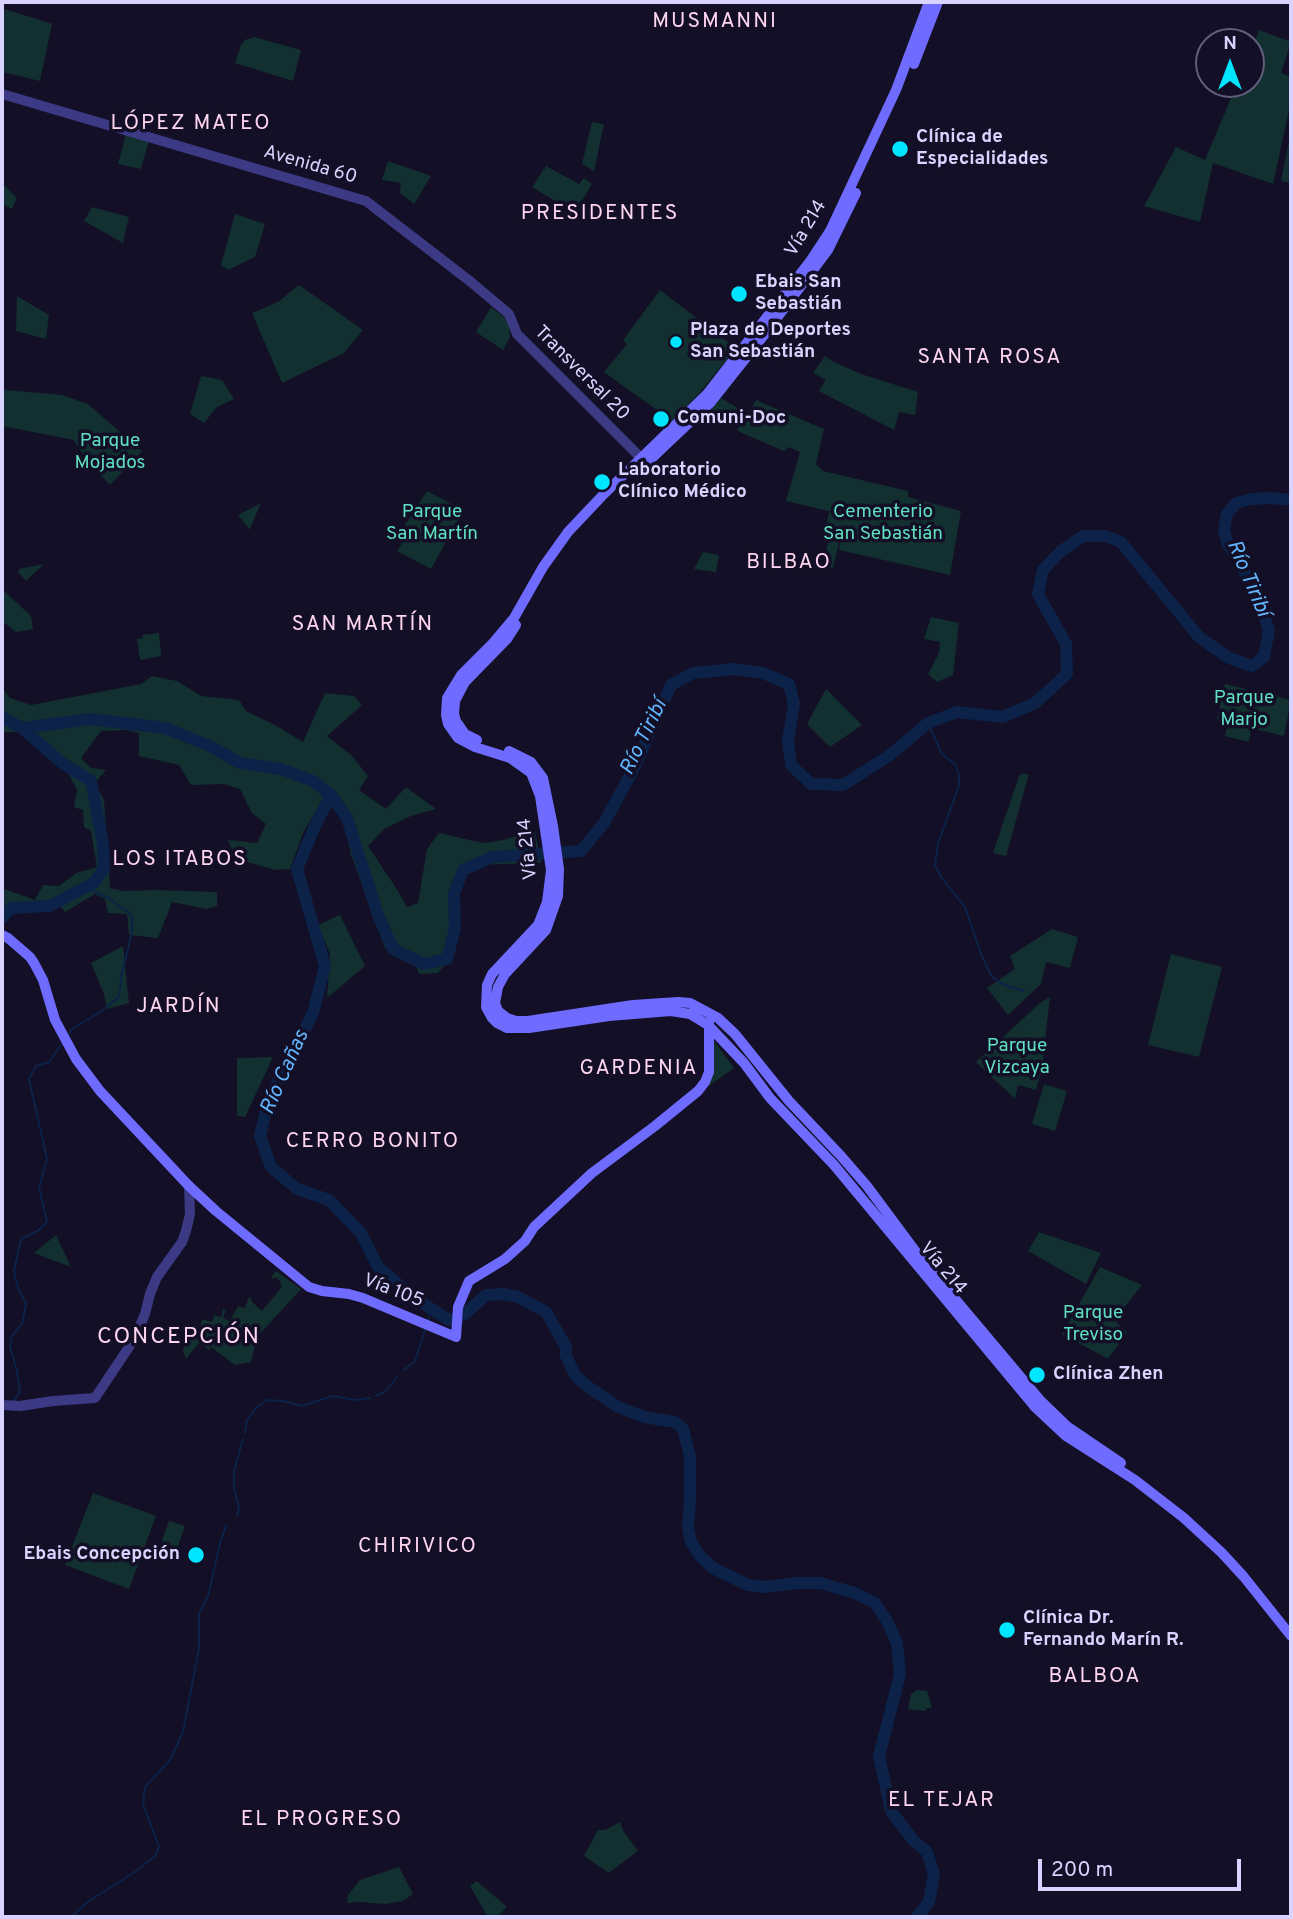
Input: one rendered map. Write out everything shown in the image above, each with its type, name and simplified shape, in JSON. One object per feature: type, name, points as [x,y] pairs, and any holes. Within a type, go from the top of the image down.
[{"type":"main road","name":"Vía 214","points":[[929,2],[896,90],[830,231],[811,260],[707,394],[569,543],[549,570],[507,639],[465,682],[455,701],[456,721],[465,734],[517,754],[535,766],[543,778],[558,896],[547,930],[505,974],[498,987],[495,1003],[498,1011],[516,1021],[633,1005],[690,1003],[710,1019],[770,1098],[834,1165],[1035,1407],[1066,1436],[1135,1480],[1184,1518],[1237,1569],[1291,1636]]},
{"type":"main road","name":"Vía 214","points":[[644,461],[711,402],[828,250],[901,96],[938,2]]},
{"type":"main road","name":"Vía 105","points":[[2,934],[34,962],[43,980],[55,1020],[100,1091],[189,1186],[309,1287],[363,1298],[456,1337],[458,1307],[469,1281],[505,1259],[525,1241],[534,1227],[592,1172],[698,1091],[709,1072],[710,1019]]},
{"type":"main road","name":"Vía 214","points":[[710,1019],[718,1018],[735,1034],[789,1101],[867,1186],[919,1256],[1040,1400],[1068,1427],[1170,1499],[1209,1531],[1238,1560],[1291,1626]]},
{"type":"street","name":"Avenida 60","points":[[2,94],[366,201]]},
{"type":"street","name":"Transversal 20","points":[[366,201],[509,314],[517,334],[644,461]]},
{"type":"street","points":[[2,1405],[20,1406],[95,1398],[135,1338],[158,1277],[182,1242],[190,1213],[189,1186]]},
{"type":"green space","points":[[5,9],[52,24],[40,81],[2,72],[2,20]]},
{"type":"green space","points":[[1265,32],[1291,42],[1281,73],[1291,77],[1291,101],[1273,184],[1213,163],[1200,222],[1144,206],[1176,147],[1205,160],[1231,98],[1265,98]]},
{"type":"green space","points":[[254,37],[301,50],[293,81],[235,63],[241,45],[245,40]]},
{"type":"green space","points":[[592,122],[604,124],[594,171],[582,164]]},
{"type":"green space","points":[[1291,131],[1291,183],[1281,181]]},
{"type":"green space","points":[[126,134],[149,140],[141,169],[118,164]]},
{"type":"green space","points":[[388,161],[431,176],[414,204],[400,193],[401,183],[382,180]]},
{"type":"green space","points":[[546,166],[579,184],[584,178],[592,184],[575,213],[532,187]]},
{"type":"green space","points":[[2,183],[17,198],[12,209],[2,204]]},
{"type":"green space","points":[[92,207],[129,217],[123,243],[84,221]]},
{"type":"green space","points":[[235,214],[265,224],[255,257],[228,270],[221,265]]},
{"type":"green space","points":[[299,285],[363,330],[344,353],[282,383],[252,313],[278,302]]},
{"type":"green space","name":"Plaza de Deportes San Sebastián","points":[[660,290],[736,348],[697,396],[672,421],[604,372],[627,344],[623,340]]},
{"type":"green space","points":[[17,296],[49,315],[46,339],[16,331]]},
{"type":"green space","points":[[491,307],[509,324],[510,337],[503,350],[476,332]]},
{"type":"green space","points":[[825,356],[861,374],[918,392],[915,415],[899,412],[894,430],[819,391],[826,380],[813,373]]},
{"type":"green space","points":[[201,376],[222,380],[234,399],[217,407],[204,423],[190,414]]},
{"type":"green space","name":"Parque Mojados","points":[[2,388],[62,395],[88,404],[142,451],[110,485],[85,458],[74,440],[2,426]]},
{"type":"green space","name":"Cementerio San Sebastián","points":[[721,398],[748,414],[756,400],[824,429],[816,464],[823,471],[908,491],[908,497],[961,511],[950,575],[839,550],[845,515],[786,501],[800,452],[789,447],[784,451],[742,433],[737,430],[739,426],[709,412]]},
{"type":"green space","name":"Parque San Martín","points":[[427,491],[464,510],[431,569],[397,551],[404,540],[398,536]]},
{"type":"green space","points":[[261,503],[250,529],[250,530],[238,515]]},
{"type":"green space","points":[[829,512],[845,516],[833,568],[822,566],[829,539],[826,526]]},
{"type":"green space","points":[[703,552],[719,555],[716,572],[694,569]]},
{"type":"green space","points":[[44,564],[26,581],[18,572],[19,569]]},
{"type":"green space","points":[[2,589],[31,616],[33,629],[16,632],[2,621]]},
{"type":"green space","points":[[931,617],[959,623],[953,675],[937,682],[928,674],[939,653],[940,642],[924,639]]},
{"type":"green space","points":[[159,633],[161,656],[140,660],[137,639],[143,638],[142,635]]},
{"type":"green space","points":[[152,676],[177,681],[201,696],[239,700],[246,711],[303,742],[325,693],[354,696],[362,705],[327,736],[352,756],[368,776],[359,790],[386,809],[406,787],[436,809],[411,816],[384,829],[368,846],[407,907],[418,903],[427,849],[439,833],[483,843],[535,831],[541,863],[464,865],[457,896],[455,940],[447,962],[438,973],[419,974],[416,966],[385,948],[351,855],[339,798],[318,808],[304,831],[290,869],[276,870],[236,859],[228,840],[257,843],[266,824],[252,813],[240,789],[224,784],[191,785],[179,765],[139,756],[139,733],[126,730],[101,731],[81,758],[91,768],[106,770],[95,783],[104,800],[110,888],[123,891],[217,892],[217,906],[207,909],[172,902],[158,938],[129,935],[127,914],[108,913],[105,899],[95,894],[65,912],[56,901],[41,910],[27,909],[13,903],[2,910],[2,888],[35,900],[43,885],[59,886],[76,873],[97,867],[91,831],[84,827],[83,810],[74,807],[77,790],[67,771],[28,736],[16,732],[2,732],[2,688],[10,698],[31,705],[141,684]]},
{"type":"green space","name":"Parque Marjo","points":[[1225,684],[1291,700],[1284,736],[1251,728],[1249,742],[1225,736],[1228,722],[1217,719]]},
{"type":"green space","points":[[826,689],[862,725],[830,747],[807,724]]},
{"type":"green space","points":[[1029,774],[1006,856],[993,853],[1019,776]]},
{"type":"green space","points":[[340,915],[365,966],[327,998],[330,954],[318,925]]},
{"type":"green space","points":[[1052,929],[1078,937],[1070,968],[1046,962],[1041,984],[1008,1015],[987,988],[1015,969],[1010,956]]},
{"type":"green space","points":[[123,946],[129,1003],[107,1009],[91,963]]},
{"type":"green space","points":[[1171,954],[1222,967],[1199,1057],[1148,1045]]},
{"type":"green space","name":"Parque Vizcaya","points":[[1050,997],[1042,1069],[1036,1090],[1018,1085],[1015,1099],[976,1062],[1041,1002]]},
{"type":"green space","points":[[712,1038],[734,1068],[706,1088]]},
{"type":"green space","points":[[273,1057],[245,1117],[237,1116],[237,1058]]},
{"type":"green space","points":[[1044,1084],[1067,1091],[1055,1131],[1032,1124]]},
{"type":"green space","points":[[1039,1232],[1101,1253],[1086,1284],[1028,1251]]},
{"type":"green space","points":[[56,1235],[71,1267],[34,1253]]},
{"type":"green space","name":"Parque Treviso","points":[[1100,1267],[1142,1285],[1114,1320],[1127,1332],[1108,1359],[1062,1334]]},
{"type":"green space","points":[[276,1271],[301,1289],[257,1337],[251,1362],[235,1365],[211,1347],[209,1350],[199,1343],[186,1359],[183,1351],[187,1332],[198,1335],[202,1319],[212,1322],[214,1315],[221,1317],[223,1309],[226,1310],[223,1318],[230,1321],[238,1306],[245,1308],[249,1297],[262,1311],[282,1287],[276,1277],[271,1277]]},
{"type":"green space","points":[[93,1493],[156,1516],[129,1589],[65,1565]]},
{"type":"green space","points":[[169,1521],[185,1526],[175,1555],[159,1549]]},
{"type":"green space","points":[[917,1690],[927,1691],[932,1708],[926,1708],[926,1711],[908,1709],[911,1694]]},
{"type":"green space","points":[[620,1822],[638,1851],[609,1873],[584,1856],[598,1830],[605,1830]]},
{"type":"green space","points":[[399,1867],[413,1894],[403,1901],[386,1904],[347,1903],[348,1895],[360,1880]]},
{"type":"green space","points":[[477,1881],[507,1907],[497,1917],[488,1917],[470,1886]]},
{"type":"waterway","name":"Río Tiribí","points":[[22,728],[91,719],[165,728],[210,746],[240,763],[281,769],[313,781],[331,795],[347,818],[378,915],[393,949],[424,964],[447,959],[455,928],[454,894],[463,870],[492,857],[581,851],[604,823],[633,770],[671,685],[693,673],[734,669],[763,673],[789,684],[794,704],[788,741],[791,765],[811,784],[843,785],[890,755],[928,723],[957,712],[1003,717],[1035,703],[1067,674],[1066,644],[1038,594],[1043,570],[1060,552],[1083,536],[1105,536],[1121,542],[1199,637],[1229,658],[1252,666],[1264,657],[1269,630],[1239,560],[1228,545],[1224,530],[1227,514],[1236,503],[1252,499],[1291,500]]},
{"type":"waterway","points":[[2,717],[22,728],[62,763],[91,781],[103,844],[104,868],[95,882],[50,906],[11,908],[2,918]]},
{"type":"waterway","points":[[928,723],[942,754],[955,764],[959,775],[959,786],[938,843],[935,865],[965,907],[992,977],[1004,985],[1024,991]]},
{"type":"waterway","name":"Río Cañas","points":[[331,795],[297,869],[325,966],[313,1013],[269,1099],[260,1136],[271,1167],[297,1189],[329,1200],[361,1233],[378,1267],[416,1299],[449,1320],[465,1314],[486,1295],[518,1297],[546,1312],[566,1347],[566,1356],[575,1375],[587,1386],[618,1407],[644,1417],[675,1422],[683,1429],[690,1456],[688,1527],[691,1542],[700,1556],[713,1568],[748,1585],[766,1587],[820,1583],[855,1593],[875,1603],[897,1643],[900,1674],[879,1756],[891,1811],[913,1840],[927,1852],[934,1874],[929,1902],[917,1917]]},
{"type":"waterway","points":[[69,1034],[72,1029],[119,997],[132,932],[132,915],[110,899],[86,887]]},
{"type":"waterway","points":[[12,1403],[20,1392],[10,1347],[12,1336],[22,1324],[26,1304],[14,1271],[21,1239],[39,1230],[47,1222],[39,1188],[47,1159],[29,1079],[36,1066],[49,1062],[61,1045]]},
{"type":"waterway","points":[[428,1320],[432,1309]]},
{"type":"waterway","points":[[404,1370],[415,1361],[425,1330]]},
{"type":"waterway","points":[[376,1396],[386,1391],[397,1377]]},
{"type":"waterway","points":[[245,1432],[247,1420],[256,1408],[267,1400],[302,1406],[333,1396],[355,1400],[370,1398]]},
{"type":"waterway","points":[[237,1516],[239,1508],[234,1488],[234,1471],[243,1439]]},
{"type":"waterway","points":[[71,1917],[89,1901],[155,1856],[159,1847],[143,1804],[145,1787],[170,1760],[183,1732],[199,1648],[199,1614],[208,1596],[226,1526]]},
{"type":"place","name":"Clínica de Especialidades","points":[[900,149]]},
{"type":"place","name":"Ebais San Sebastián","points":[[739,294]]},
{"type":"place","name":"Plaza de Deportes San Sebastián","points":[[676,342]]},
{"type":"place","name":"Comuni-Doc","points":[[661,419]]},
{"type":"place","name":"Laboratorio Clínico Médico","points":[[602,482]]},
{"type":"place","name":"Clínica Zhen","points":[[1037,1375]]},
{"type":"place","name":"Ebais Concepción","points":[[196,1555]]},
{"type":"place","name":"Clínica Dr. Fernando Marín R.","points":[[1007,1630]]},
{"type":"district","name":"MUSMANNI","points":[[715,23]]},
{"type":"district","name":"LÓPEZ MATEO","points":[[191,125]]},
{"type":"district","name":"PRESIDENTES","points":[[600,215]]},
{"type":"district","name":"SANTA ROSA","points":[[990,359]]},
{"type":"district","name":"BILBAO","points":[[789,564]]},
{"type":"district","name":"SAN MARTÍN","points":[[363,626]]},
{"type":"district","name":"LOS ITABOS","points":[[180,861]]},
{"type":"district","name":"JARDÍN","points":[[179,1008]]},
{"type":"district","name":"GARDENIA","points":[[639,1070]]},
{"type":"district","name":"CERRO BONITO","points":[[373,1143]]},
{"type":"district","name":"CONCEPCIÓN","points":[[179,1338]]},
{"type":"district","name":"CHIRIVICO","points":[[418,1548]]},
{"type":"district","name":"BALBOA","points":[[1095,1678]]},
{"type":"district","name":"EL TEJAR","points":[[942,1802]]},
{"type":"district","name":"EL PROGRESO","points":[[322,1821]]}]
